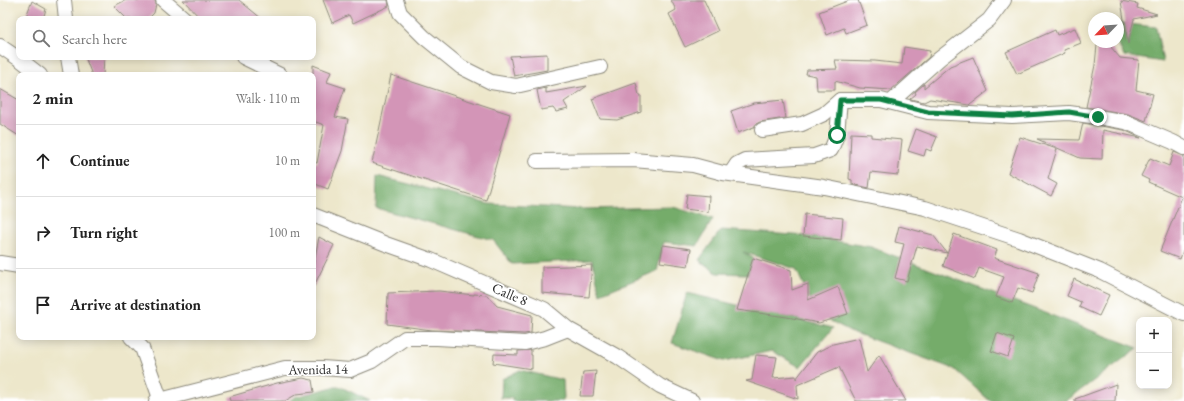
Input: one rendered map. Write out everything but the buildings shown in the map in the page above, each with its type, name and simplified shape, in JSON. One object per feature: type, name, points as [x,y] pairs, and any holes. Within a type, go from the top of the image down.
[{"type":"street","points":[[64,0],[66,16]]},
{"type":"street","points":[[163,0],[182,16]]},
{"type":"street","points":[[396,0],[400,13],[424,37],[461,67],[491,82],[516,86],[600,67]]},
{"type":"street","points":[[891,102],[939,59],[989,20],[1004,0]]},
{"type":"street","points":[[0,46],[16,56]]},
{"type":"street","points":[[22,60],[36,72]]},
{"type":"street","points":[[68,60],[70,72]]},
{"type":"street","points":[[250,60],[274,72]]},
{"type":"street","points":[[731,173],[737,164],[745,160],[814,156],[831,150],[837,135],[840,100]]},
{"type":"street","points":[[762,130],[802,124],[824,114],[840,100],[881,100],[928,112],[1012,116],[1069,112],[1126,122],[1184,148]]},
{"type":"street","points":[[537,161],[633,160],[692,165],[723,173],[824,187],[925,208],[1019,238],[1100,271],[1184,314]]},
{"type":"street","name":"Calle 8","points":[[316,216],[379,242],[431,260],[544,309],[568,329],[618,357],[660,386],[692,401]]},
{"type":"street","points":[[0,263],[16,266]]},
{"type":"street","name":"Avenida 14","points":[[159,401],[285,368],[350,370],[372,360],[405,338],[437,338],[525,343],[545,338],[568,329]]},
{"type":"street","points":[[134,340],[142,348],[159,401]]},
{"type":"green space","points":[[1124,24],[1156,27],[1163,62],[1124,56],[1120,48],[1124,48]]},
{"type":"green space","points":[[377,176],[489,204],[581,209],[673,207],[713,219],[697,246],[664,242],[657,271],[600,294],[592,260],[512,264],[493,240],[376,208]]},
{"type":"green space","points":[[721,230],[808,236],[871,247],[1136,347],[1136,349],[1066,401],[990,401],[954,369],[852,332],[817,314],[796,269],[743,252],[753,258],[748,274],[717,273],[699,260]]},
{"type":"green space","points":[[687,293],[833,328],[800,367],[772,351],[724,361],[672,343]]},
{"type":"green space","points":[[520,370],[563,380],[564,398],[562,401],[512,401],[512,398],[501,398],[502,379]]},
{"type":"green space","points":[[333,387],[341,387],[370,401],[289,401],[295,397]]},
{"type":"route","points":[[837,135],[840,100],[881,100],[928,112],[1012,116],[1069,112],[1098,117]]}]
